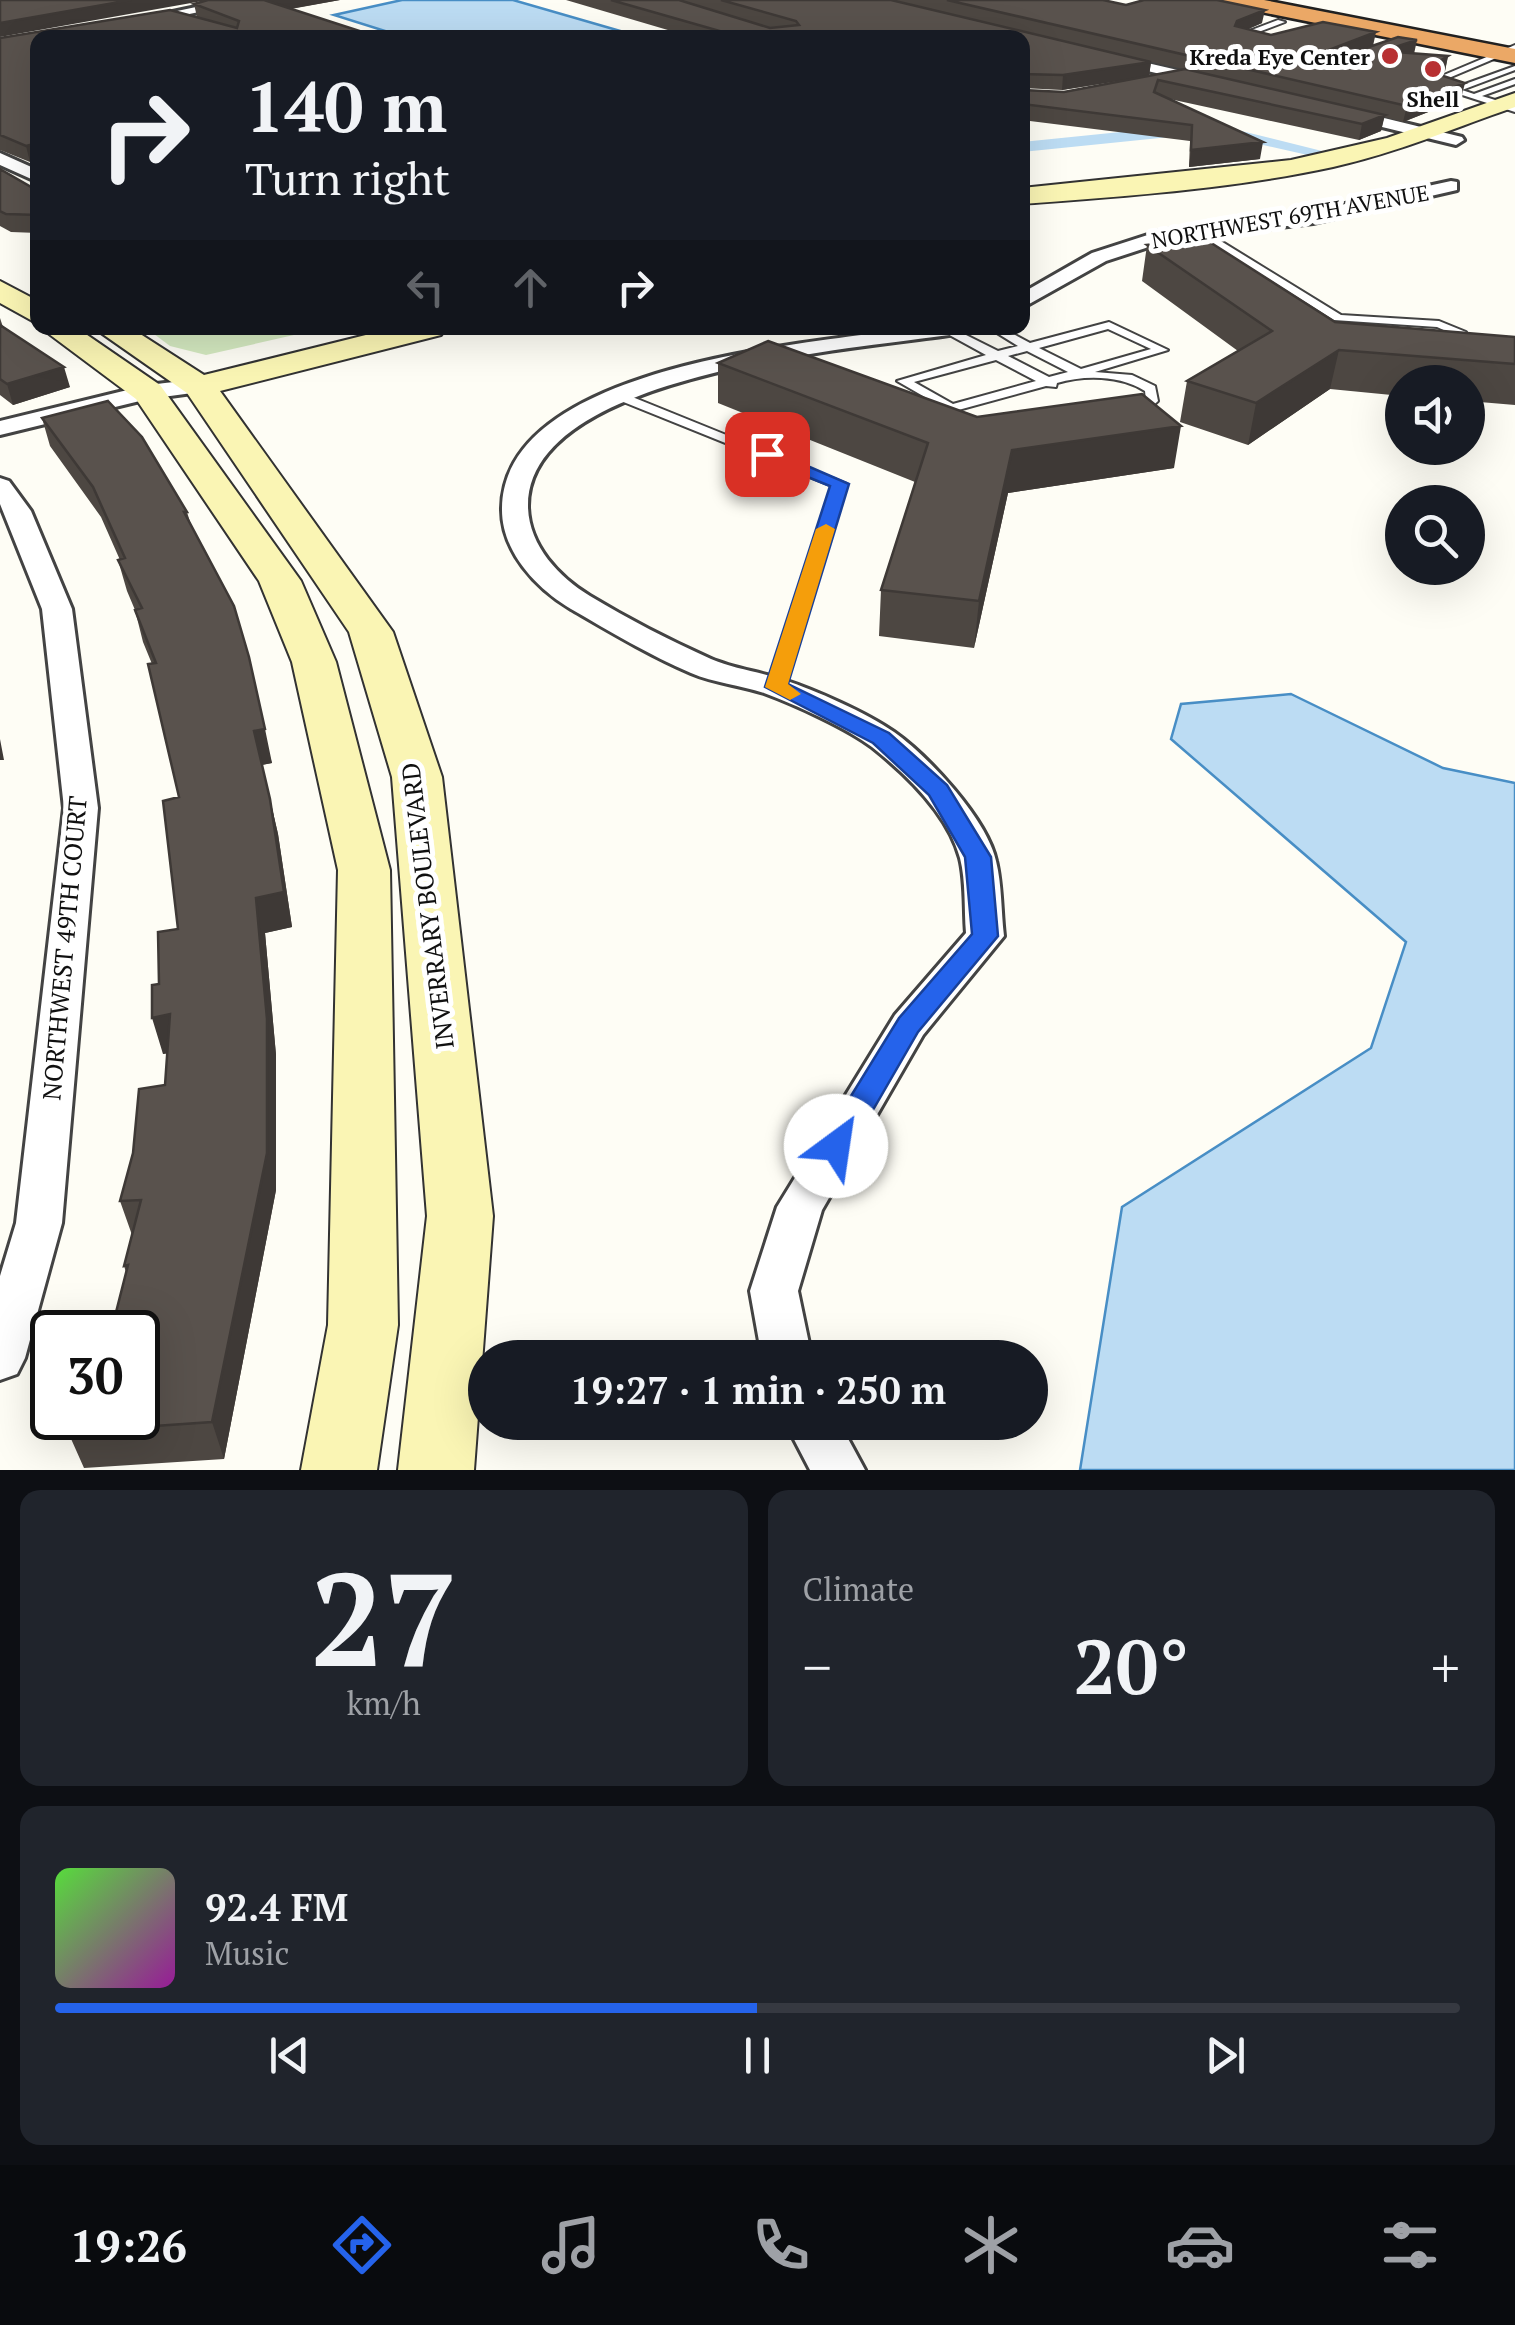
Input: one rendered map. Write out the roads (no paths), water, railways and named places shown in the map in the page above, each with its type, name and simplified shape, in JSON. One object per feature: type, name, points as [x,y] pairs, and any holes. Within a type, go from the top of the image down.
[{"type":"highway","points":[[1231,0],[1502,59]]},
{"type":"highway","points":[[1282,11],[1502,59]]},
{"type":"street","points":[[114,24],[250,0]]},
{"type":"street","points":[[168,15],[201,26]]},
{"type":"street","points":[[1030,40],[1225,86]]},
{"type":"street","points":[[1146,86],[1188,77]]},
{"type":"street","points":[[1317,107],[1456,140]]},
{"type":"street","points":[[1030,207],[1208,186],[1336,158],[1511,108]]},
{"type":"street","points":[[1030,196],[1327,176],[1456,140],[1511,108]]},
{"type":"street","points":[[0,158],[30,173]]},
{"type":"street","name":"NORTHWEST 69TH AVENUE","points":[[1030,297],[1099,257],[1198,230],[1312,217],[1451,186]]},
{"type":"street","points":[[0,257],[30,276]]},
{"type":"street","points":[[0,290],[30,310]]},
{"type":"street","name":"INVERRARY BOULEVARD","points":[[72,335],[176,384],[280,582],[314,662],[364,870],[364,1325],[340,1470]]},
{"type":"street","name":"INVERRARY BOULEVARD","points":[[118,335],[176,384],[371,632],[417,777],[460,1216],[436,1470]]},
{"type":"street","points":[[176,384],[334,335]]},
{"type":"street","points":[[0,428],[398,335]]},
{"type":"street","points":[[784,1340],[774,1291],[800,1207],[908,1025],[985,936],[978,857],[939,790],[881,738],[776,687],[704,667],[578,600],[534,565],[515,520],[515,484],[536,449],[576,416],[649,383],[722,362],[905,335]]},
{"type":"street","name":"NORTHWEST 49TH COURT","points":[[0,486],[18,510],[57,609],[81,808],[39,1223],[0,1358]]},
{"type":"street","points":[[821,1440],[839,1470]]},
{"type":"lane","points":[[1258,42],[1240,36],[1282,11]]},
{"type":"lane","points":[[1438,67],[1502,59]]},
{"type":"lane","points":[[1429,83],[1502,59]]},
{"type":"lane","points":[[1429,83],[1502,59]]},
{"type":"lane","points":[[1453,91],[1502,59]]},
{"type":"lane","points":[[1473,97],[1515,82]]},
{"type":"lane","points":[[1429,83],[1511,108]]},
{"type":"lane","points":[[1198,230],[1338,318],[1439,324],[1462,334],[1466,347],[1452,354]]},
{"type":"lane","points":[[1325,330],[1338,318]]},
{"type":"lane","points":[[1109,324],[1162,350],[1052,384],[951,408],[903,381],[996,355],[1109,324]]},
{"type":"lane","points":[[963,335],[1052,384]]},
{"type":"lane","points":[[1008,335],[1085,374],[1120,374],[1138,380],[1150,388],[1152,401],[1140,410]]},
{"type":"lane","points":[[1038,403],[1040,394],[1052,384]]},
{"type":"lane","points":[[620,396],[840,484],[776,687]]},
{"type":"lane","points":[[965,405],[988,419]]},
{"type":"water","points":[[402,0],[513,0],[617,30],[382,30],[334,15]]},
{"type":"water","points":[[1291,694],[1443,768],[1515,783],[1515,1470],[1080,1470],[1122,1207],[1371,1048],[1406,942],[1171,739],[1181,704]]},
{"type":"waterway","points":[[1030,146],[1209,128],[1321,153]]},
{"type":"place","name":"Kreda Eye Center","points":[[1390,56]]},
{"type":"place","name":"Shell","points":[[1433,69]]}]
